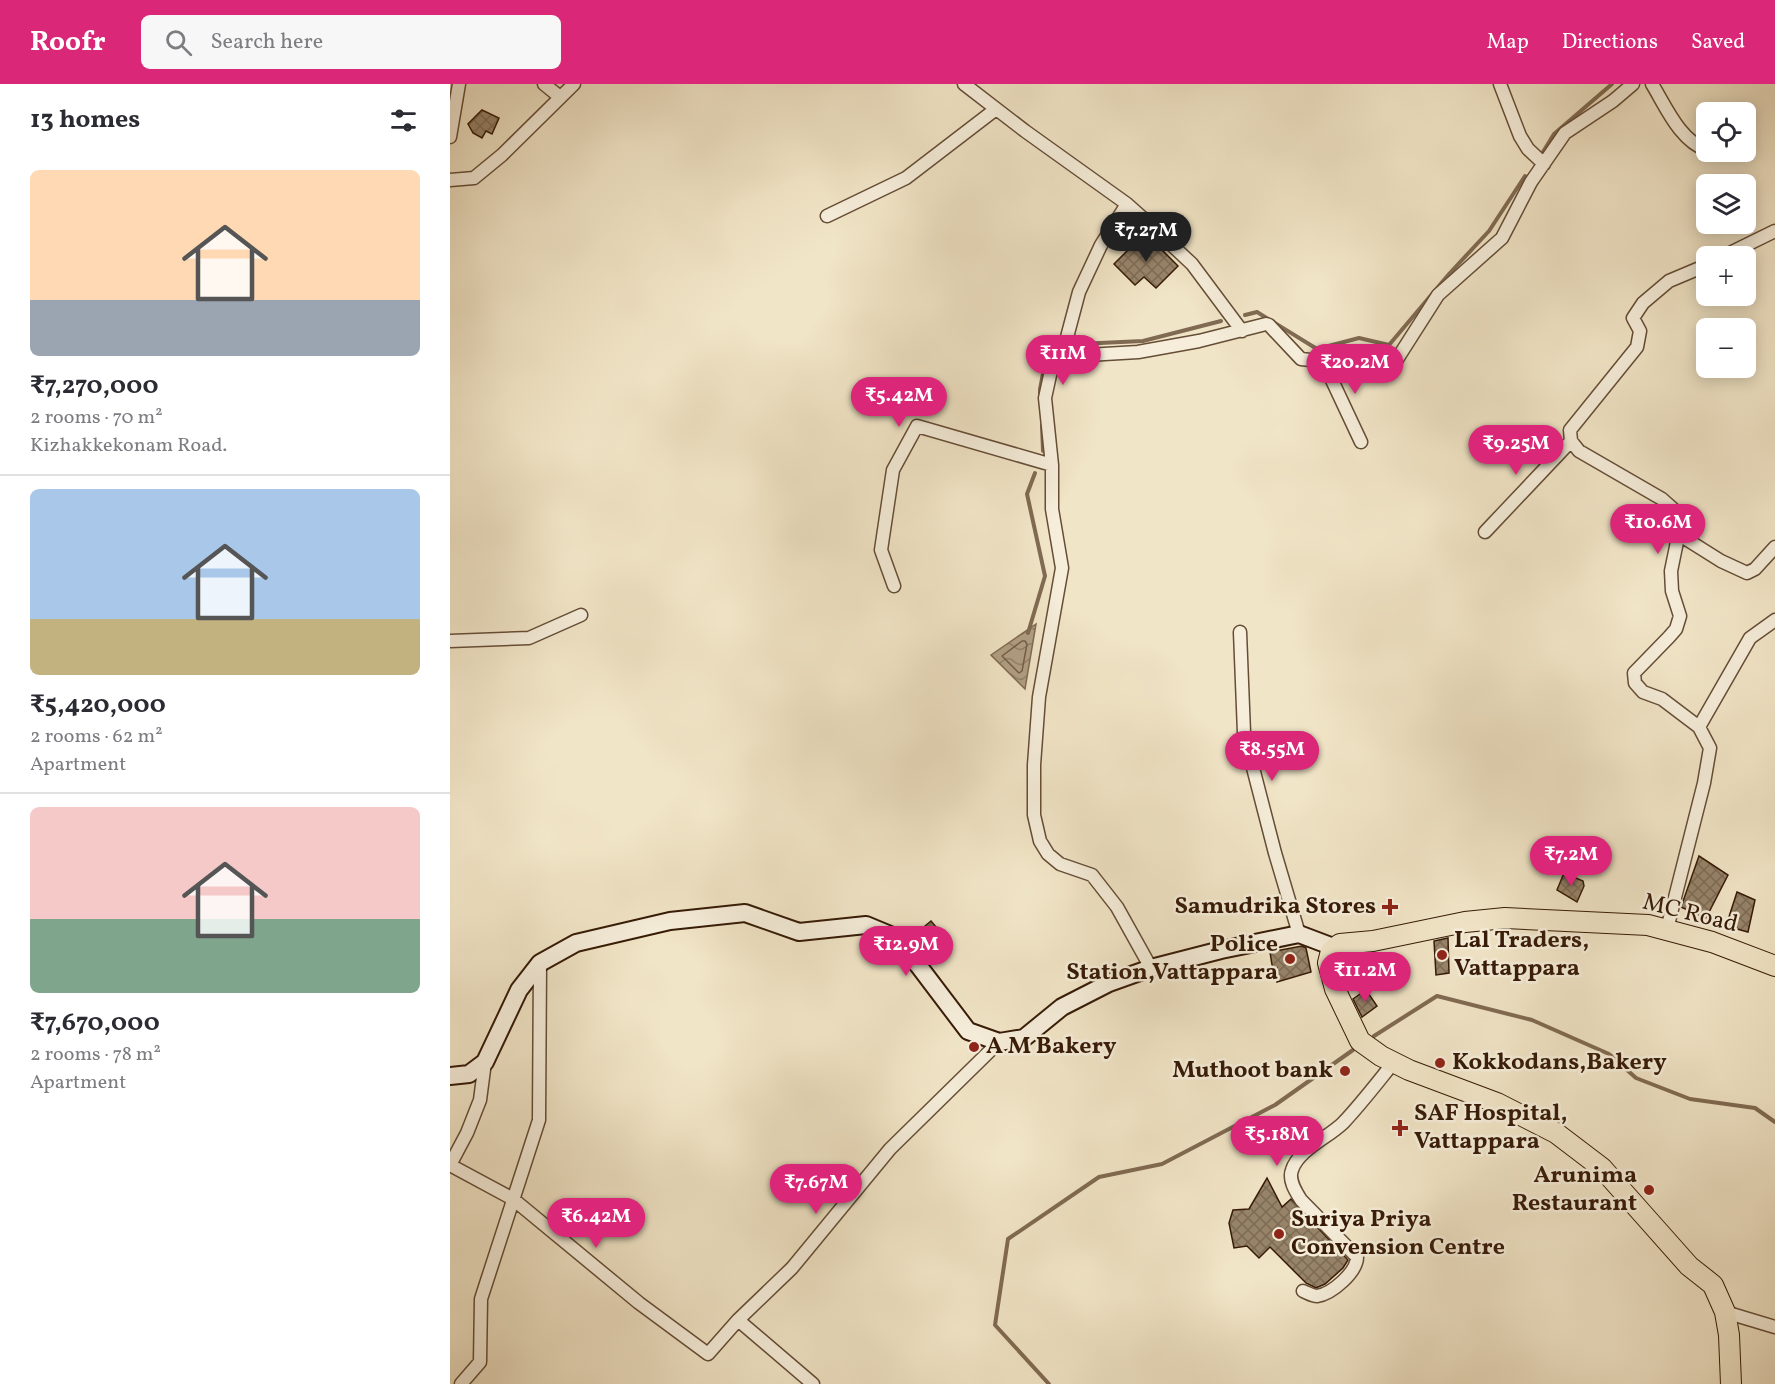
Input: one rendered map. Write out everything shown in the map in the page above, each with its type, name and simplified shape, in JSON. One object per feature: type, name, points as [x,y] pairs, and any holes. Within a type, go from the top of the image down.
[{"type":"main road","points":[[450,1076],[469,1074],[485,1062],[519,990],[540,963],[576,943],[670,921],[745,913],[799,932],[866,925],[890,935],[918,965],[968,1031],[999,1042],[1024,1038],[1062,1007],[1109,983],[1151,968],[1221,950],[1299,934],[1335,948],[1331,951],[1328,963],[1332,980],[1360,1041],[1409,1070],[1497,1103],[1556,1133],[1602,1168],[1689,1266],[1713,1285],[1725,1312],[1729,1335],[1731,1384]]},
{"type":"main road","name":"MC Road","points":[[1335,948],[1340,944],[1373,941],[1465,922],[1505,918],[1648,925],[1712,942],[1775,966]]},
{"type":"street","points":[[450,137],[459,84]]},
{"type":"street","points":[[544,84],[560,98]]},
{"type":"street","points":[[450,180],[474,178],[502,155],[574,84]]},
{"type":"street","points":[[964,84],[1126,204],[1192,264],[1242,331]]},
{"type":"street","points":[[1500,84],[1520,136],[1544,164]]},
{"type":"street","points":[[1151,968],[1117,907],[1092,875],[1060,864],[1048,854],[1040,841],[1034,815],[1034,765],[1039,697],[1062,568],[1052,509],[1052,465],[1045,398],[1054,357],[1138,352],[1269,325],[1301,359],[1323,361],[1354,354],[1394,364],[1438,296],[1502,238],[1531,182],[1565,133],[1613,101],[1633,84]]},
{"type":"street","points":[[1652,84],[1685,135],[1696,144]]},
{"type":"street","points":[[827,216],[906,178],[996,109]]},
{"type":"street","points":[[1062,356],[1079,292],[1101,245],[1126,204]]},
{"type":"street","points":[[1744,246],[1775,231]]},
{"type":"street","points":[[1667,929],[1704,783],[1710,748],[1700,727],[1662,699],[1643,692],[1635,684],[1634,673],[1676,629],[1680,616],[1672,591],[1671,571],[1678,534],[1683,524],[1681,516],[1662,499],[1579,451],[1571,441],[1570,430],[1637,347],[1640,331],[1633,318],[1643,303],[1669,281],[1696,270]]},
{"type":"street","points":[[1323,361],[1361,442]]},
{"type":"street","points":[[894,586],[881,550],[893,470],[916,426],[1052,465]]},
{"type":"street","points":[[1485,532],[1571,441]]},
{"type":"street","points":[[1678,534],[1721,561],[1747,573],[1755,569],[1775,548]]},
{"type":"street","points":[[450,641],[529,638],[581,615]]},
{"type":"street","points":[[1700,727],[1750,638],[1775,620]]},
{"type":"street","points":[[1240,632],[1244,733],[1299,934]]},
{"type":"street","points":[[461,1384],[480,1362],[481,1299],[539,1120],[540,963]]},
{"type":"street","points":[[485,1062],[480,1100],[467,1133],[450,1165],[513,1199],[639,1303],[708,1354],[738,1320],[792,1268],[890,1149],[999,1042]]},
{"type":"street","points":[[1303,1291],[1314,1296],[1326,1294],[1357,1264],[1357,1257],[1301,1200],[1295,1191],[1291,1170],[1300,1157],[1340,1125],[1364,1100],[1394,1062]]},
{"type":"street","points":[[1725,1312],[1775,1327]]},
{"type":"street","points":[[738,1320],[813,1384]]},
{"type":"water","points":[[1036,624],[1025,689],[991,655]]},
{"type":"building","points":[[482,110],[499,118],[492,134],[486,131],[482,138],[473,133],[468,124]]},
{"type":"building","points":[[1145,233],[1178,266],[1156,288],[1144,277],[1135,285],[1114,264]]},
{"type":"building","points":[[1699,856],[1728,875],[1706,918],[1681,907]]},
{"type":"building","points":[[1564,873],[1583,881],[1584,886],[1577,902],[1557,890]]},
{"type":"building","points":[[1737,892],[1755,900],[1748,932],[1726,926]]},
{"type":"building","points":[[931,921],[946,939],[931,955],[913,936]]},
{"type":"building","name":"Lal Traders, Vattappara","points":[[1448,938],[1449,973],[1436,975],[1434,941]]},
{"type":"building","name":"Police Station,Vattappara","points":[[1302,946],[1306,948],[1311,972],[1277,982],[1277,968],[1273,971],[1270,952]]},
{"type":"building","points":[[1366,990],[1377,1006],[1362,1017],[1353,999]]},
{"type":"building","name":"Suriya Priya Convension Centre","points":[[1267,1178],[1282,1207],[1291,1199],[1348,1260],[1343,1268],[1325,1284],[1316,1288],[1306,1283],[1270,1247],[1259,1258],[1247,1246],[1234,1248],[1229,1223],[1233,1210],[1249,1209]]},
{"type":"waterway","points":[[1543,152],[1554,134],[1612,84]]},
{"type":"waterway","points":[[1245,315],[1257,312],[1317,349],[1359,338],[1389,345],[1489,231],[1525,176]]},
{"type":"waterway","points":[[1078,344],[1143,341],[1221,321]]},
{"type":"waterway","points":[[1040,396],[1048,347],[1053,347]]},
{"type":"waterway","points":[[1042,425],[1043,451]]},
{"type":"waterway","points":[[1028,633],[1045,576],[1027,494],[1035,473]]},
{"type":"waterway","points":[[1374,1036],[1437,996],[1532,1020],[1609,1054],[1636,1078],[1690,1099],[1755,1108],[1775,1122]]},
{"type":"waterway","points":[[1049,1384],[995,1325],[1008,1239],[1099,1177],[1162,1164],[1275,1105],[1353,1050]]},
{"type":"place","name":"Samudrika Stores","points":[[1390,907]]},
{"type":"place","name":"Lal Traders, Vattappara","points":[[1442,955]]},
{"type":"place","name":"Police Station,Vattappara","points":[[1290,959]]},
{"type":"place","name":"A M Bakery","points":[[974,1047]]},
{"type":"place","name":"Kokkodans,Bakery","points":[[1440,1063]]},
{"type":"place","name":"Muthoot bank","points":[[1345,1071]]},
{"type":"place","name":"SAF Hospital, Vattappara","points":[[1400,1128]]},
{"type":"place","name":"Arunima Restaurant","points":[[1649,1190]]},
{"type":"place","name":"Suriya Priya Convension Centre","points":[[1279,1234]]}]
